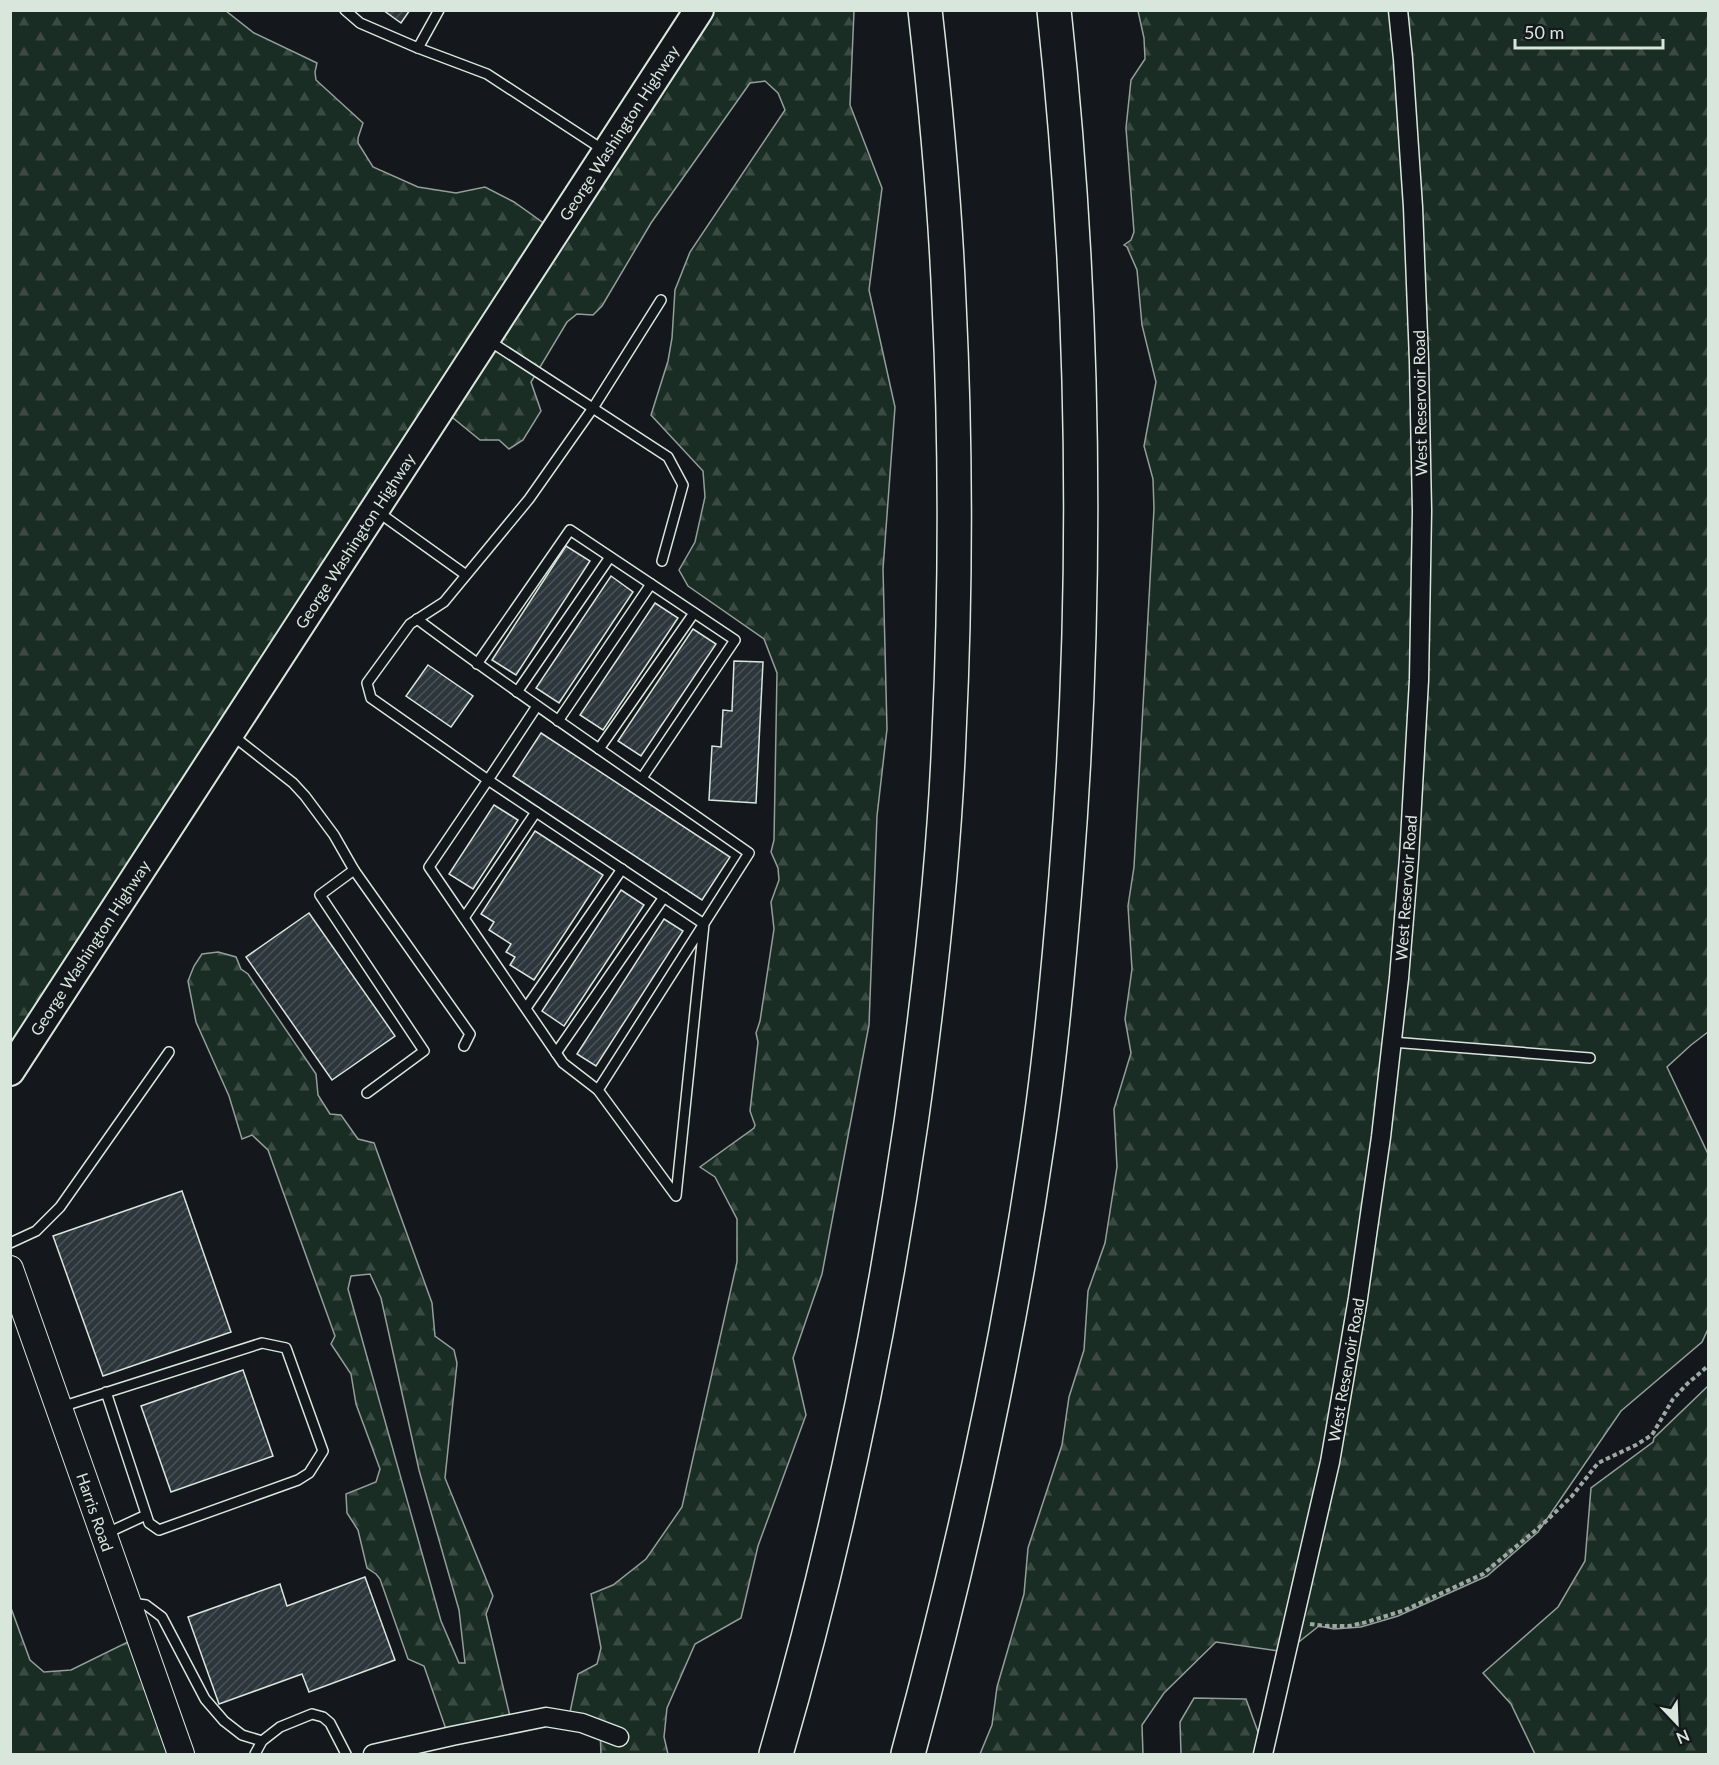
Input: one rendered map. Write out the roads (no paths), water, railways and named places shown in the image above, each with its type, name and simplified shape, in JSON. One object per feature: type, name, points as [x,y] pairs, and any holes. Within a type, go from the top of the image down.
[{"type":"highway","points":[[776,1755],[816,1608],[840,1508],[881,1306],[915,1094],[927,1000],[939,871],[949,739],[954,562],[954,448],[945,226],[925,10]]},
{"type":"highway","points":[[908,1755],[960,1554],[1003,1352],[1038,1137],[1063,920],[1078,692],[1081,486],[1074,268],[1054,10]]},
{"type":"main road","name":"George Washington Highway","points":[[10,1071],[699,10]]},
{"type":"street","name":"West Reservoir Road","points":[[1265,1754],[1330,1462],[1352,1333],[1381,1137],[1409,858],[1419,680],[1422,511],[1413,207],[1398,10]]},
{"type":"street","name":"Harris Road","points":[[10,1269],[181,1755]]},
{"type":"street","points":[[373,1755],[452,1736],[546,1718],[582,1723],[619,1737]]},
{"type":"lane","points":[[345,10],[360,23],[487,74],[607,152]]},
{"type":"lane","points":[[418,48],[439,10]]},
{"type":"lane","points":[[661,300],[593,408],[529,499],[444,602],[410,624],[367,683],[371,698],[488,780],[704,924]]},
{"type":"lane","points":[[486,339],[668,457],[683,485],[662,561]]},
{"type":"lane","points":[[375,510],[466,575]]},
{"type":"lane","points":[[477,664],[570,530],[735,640],[642,778]]},
{"type":"lane","points":[[517,692],[610,557]]},
{"type":"lane","points":[[558,720],[651,584]]},
{"type":"lane","points":[[599,748],[694,613]]},
{"type":"lane","points":[[417,619],[477,664],[749,852],[598,1090]]},
{"type":"lane","points":[[537,706],[429,867],[563,1063],[598,1090],[676,1196],[704,924]]},
{"type":"lane","points":[[230,733],[293,783],[305,796],[334,835],[354,870],[470,1034],[464,1046]]},
{"type":"lane","points":[[464,918],[536,812]]},
{"type":"lane","points":[[526,1008],[622,869]]},
{"type":"lane","points":[[354,870],[320,895],[424,1051],[367,1094]]},
{"type":"lane","points":[[556,1053],[664,897]]},
{"type":"lane","points":[[1392,1042],[1590,1058]]},
{"type":"lane","points":[[10,1243],[36,1231],[60,1207],[169,1052]]},
{"type":"lane","points":[[59,1408],[106,1392],[262,1343],[286,1348],[323,1451],[309,1473],[298,1480],[159,1530],[149,1523],[106,1392]]},
{"type":"lane","points":[[103,1535],[146,1515]]},
{"type":"lane","points":[[127,1603],[146,1605],[162,1617],[205,1699],[224,1721],[242,1735],[262,1741]]},
{"type":"lane","points":[[255,1755],[262,1741],[280,1727],[312,1714],[323,1717],[330,1724],[346,1755]]}]
